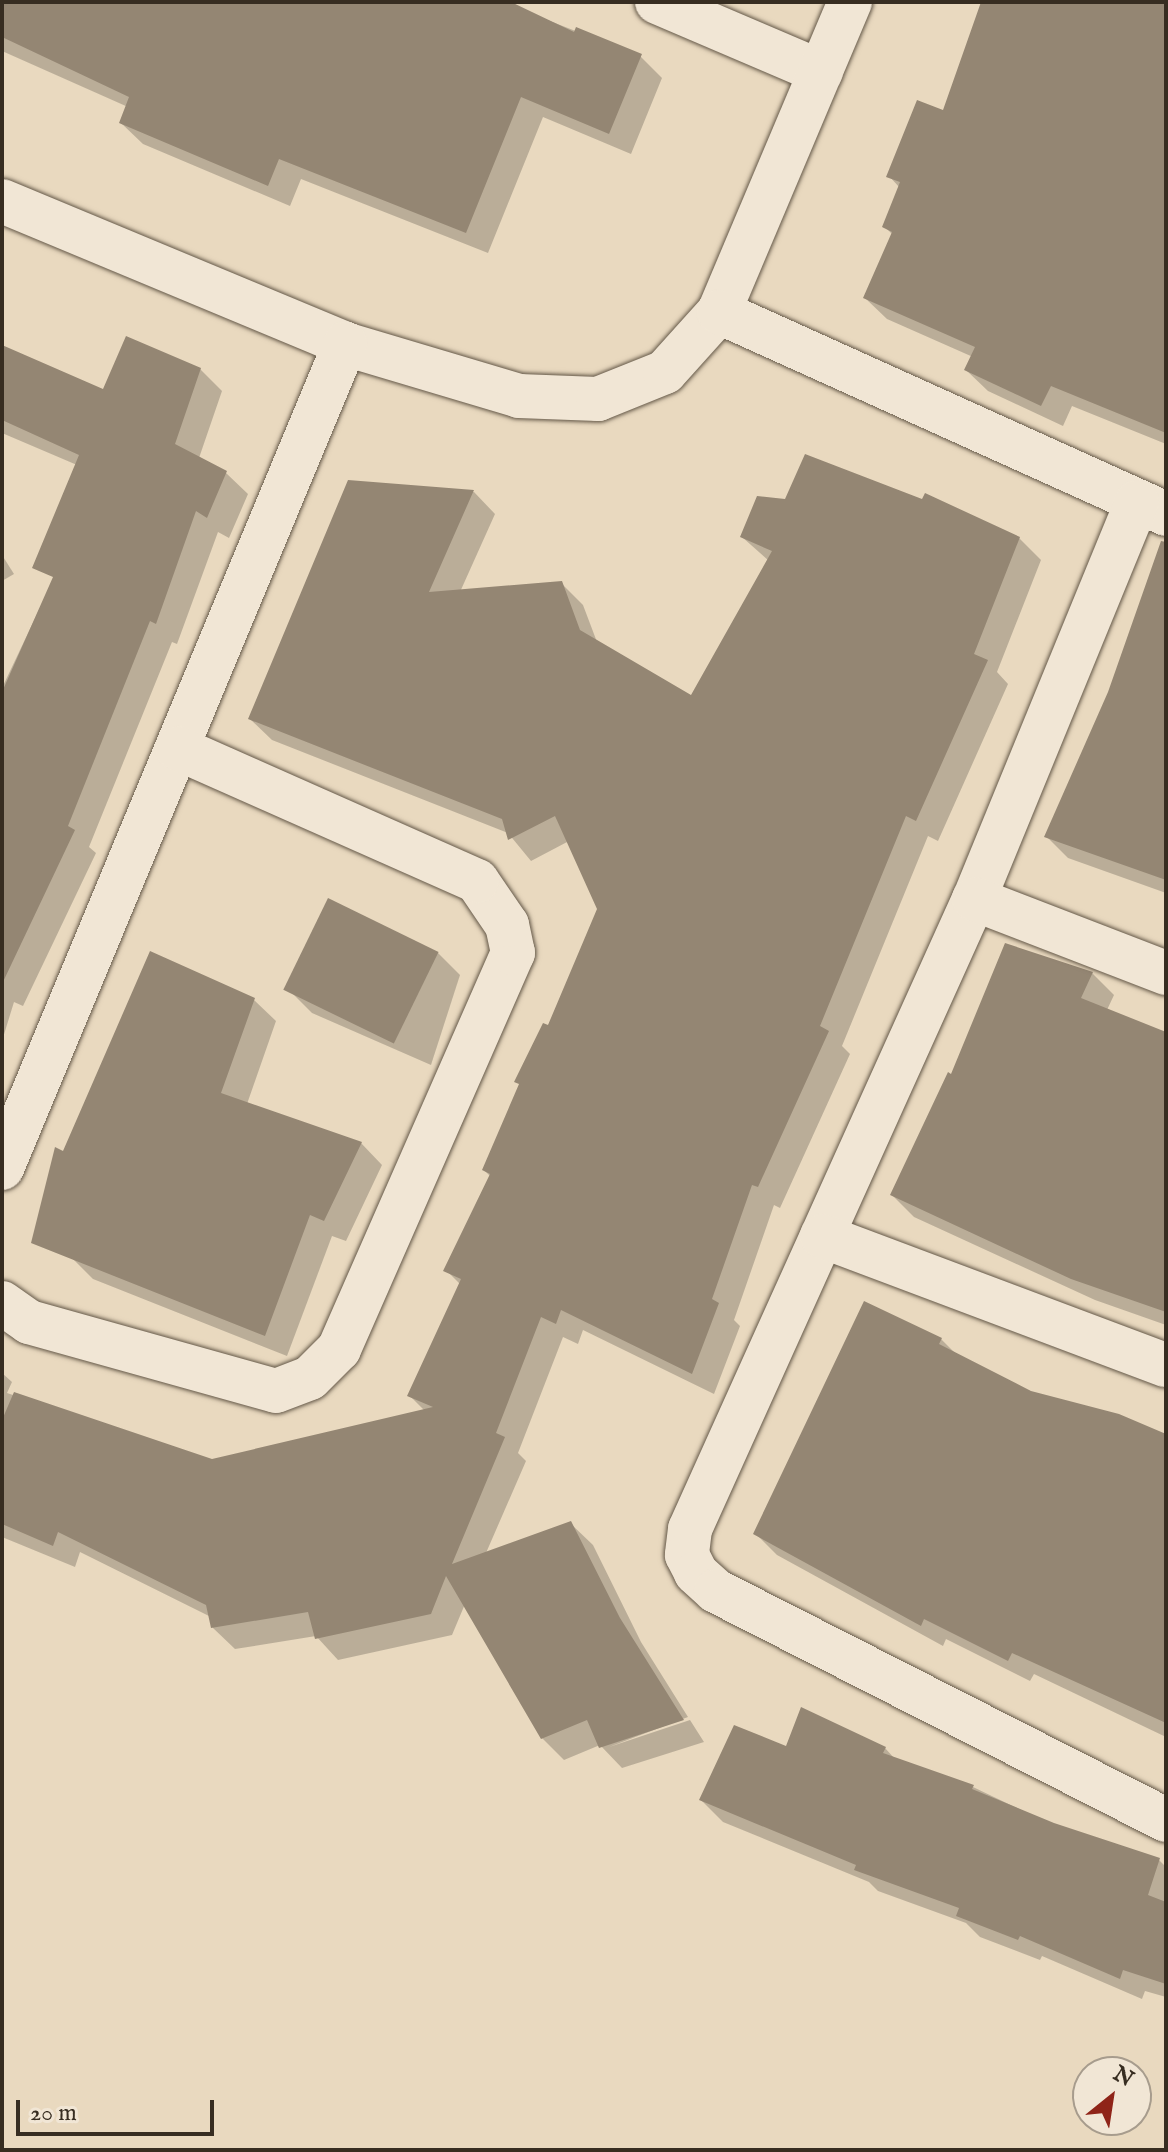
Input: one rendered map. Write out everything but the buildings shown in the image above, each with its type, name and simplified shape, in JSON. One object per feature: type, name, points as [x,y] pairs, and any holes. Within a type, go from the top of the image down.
[{"type":"street","points":[[657,2],[821,72]]},
{"type":"street","points":[[2,201],[345,344],[519,396],[598,399],[665,372],[719,312],[850,2]]},
{"type":"street","points":[[719,312],[1152,508],[690,1529],[687,1555],[696,1573],[716,1591],[1166,1820]]},
{"type":"street","points":[[2,1168],[345,344]]},
{"type":"street","points":[[2,1303],[29,1322],[276,1391],[310,1378],[339,1349],[513,953],[507,925],[477,881],[177,748]]},
{"type":"street","points":[[974,899],[1166,973]]},
{"type":"street","points":[[822,1236],[1166,1365]]}]
